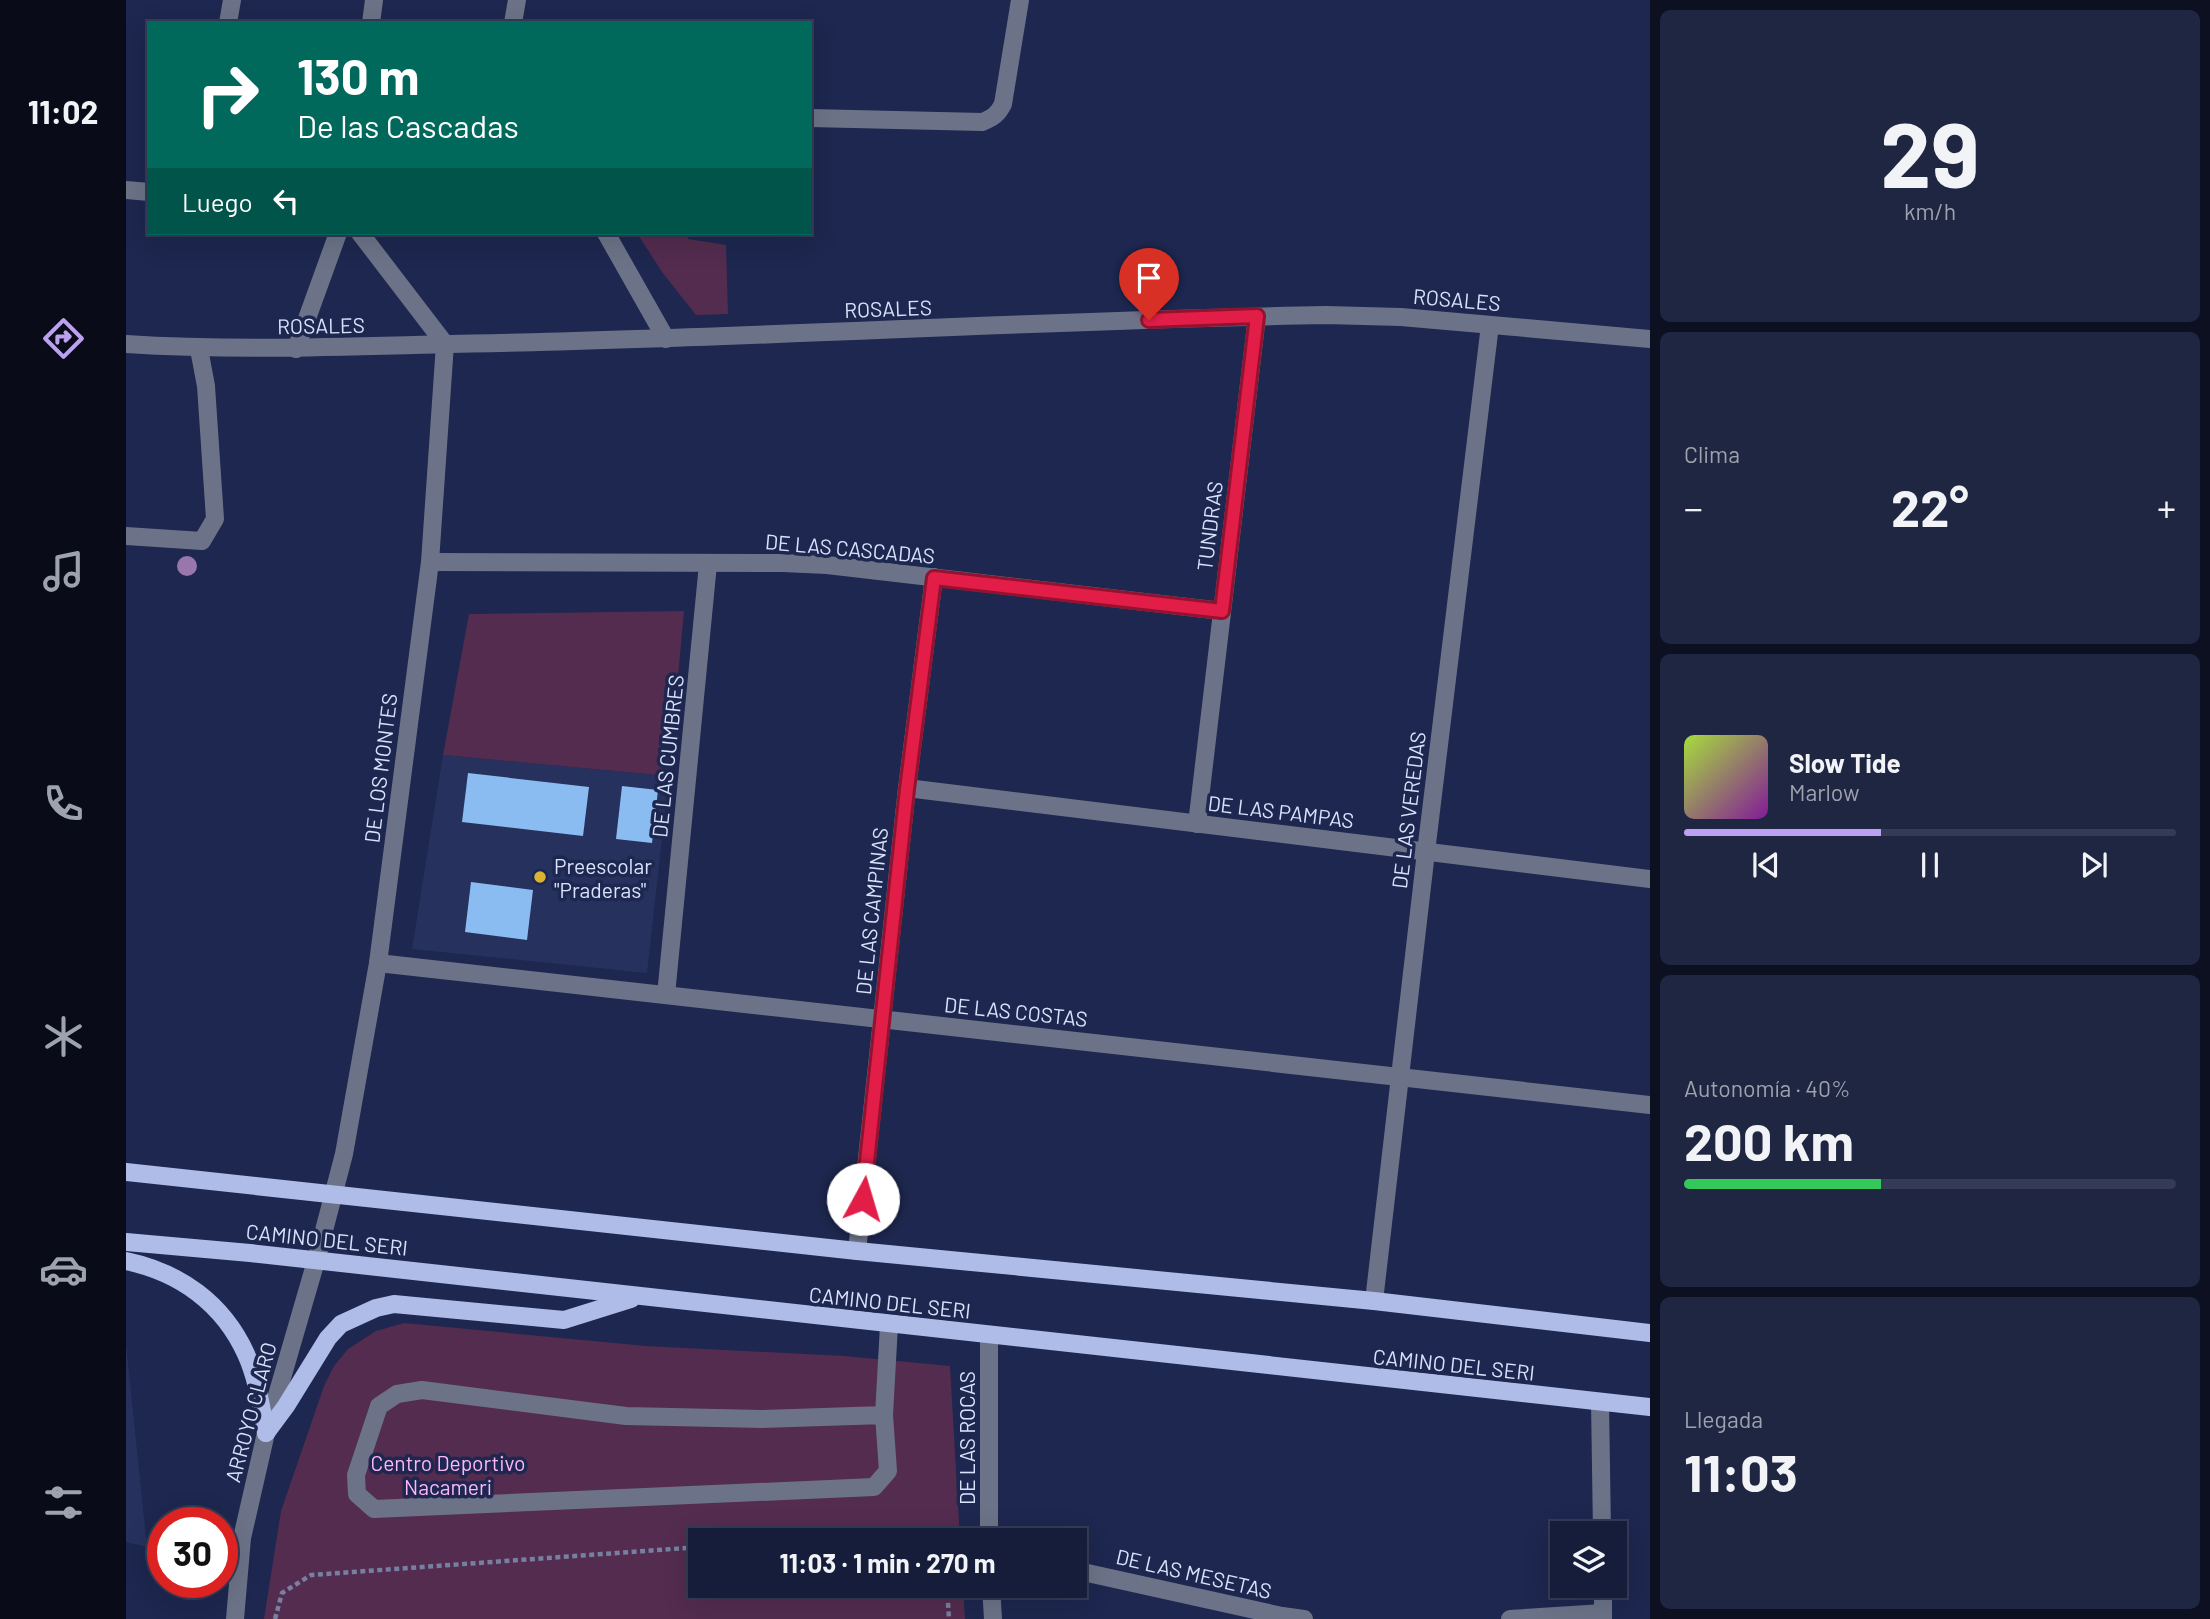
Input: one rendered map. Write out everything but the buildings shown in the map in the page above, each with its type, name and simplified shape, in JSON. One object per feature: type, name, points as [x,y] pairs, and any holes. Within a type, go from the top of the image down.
[{"type":"main road","name":"CAMINO DEL SERI","points":[[126,1172],[858,1251],[1374,1301],[1650,1334]]},
{"type":"main road","name":"CAMINO DEL SERI","points":[[126,1242],[1650,1408]]},
{"type":"main road","points":[[126,1261],[175,1277],[197,1291],[217,1309],[247,1355],[256,1382],[266,1433]]},
{"type":"main road","points":[[266,1433],[328,1338],[341,1324],[376,1308],[394,1304],[564,1320],[637,1297]]},
{"type":"street","points":[[228,21],[232,0]]},
{"type":"street","points":[[371,21],[374,0]]},
{"type":"street","points":[[513,21],[517,0]]},
{"type":"street","points":[[812,118],[982,122],[992,118],[1003,104],[1020,0]]},
{"type":"street","points":[[126,190],[147,192]]},
{"type":"street","points":[[296,349],[337,235]]},
{"type":"street","points":[[362,235],[445,344]]},
{"type":"street","points":[[607,237],[666,339]]},
{"type":"street","name":"ROSALES","points":[[126,344],[199,349],[296,349],[666,339],[1326,315],[1401,317],[1650,339]]},
{"type":"street","name":"TUNDRAS","points":[[1197,824],[1257,316]]},
{"type":"street","name":"DE LAS VEREDAS","points":[[1374,1301],[1490,325]]},
{"type":"street","name":"DE LOS MONTES","points":[[333,1195],[344,1154],[378,962],[430,562],[445,344]]},
{"type":"street","points":[[126,536],[202,541],[215,519],[206,386],[199,349]]},
{"type":"street","name":"DE LAS CASCADAS","points":[[430,562],[827,565],[1222,611]]},
{"type":"street","name":"DE LAS CUMBRES","points":[[666,995],[708,564]]},
{"type":"street","name":"DE LAS CAMPINAS","points":[[858,1251],[907,789],[934,578]]},
{"type":"street","name":"DE LAS PAMPAS","points":[[907,789],[1426,852],[1649,874]]},
{"type":"street","name":"DE LAS COSTAS","points":[[378,962],[1650,1105]]},
{"type":"street","name":"ARROYO CLARO","points":[[235,1619],[242,1538],[266,1433],[333,1195]]},
{"type":"street","points":[[884,1415],[762,1419],[626,1416],[422,1390],[397,1394],[379,1406],[356,1475],[357,1494],[374,1509],[874,1487],[888,1471],[884,1415],[889,1325]]},
{"type":"street","name":"DE LAS ROCAS","points":[[989,1335],[989,1528]]},
{"type":"street","points":[[1600,1402],[1602,1521]]},
{"type":"street","name":"DE LAS MESETAS","points":[[1087,1573],[1304,1619]]},
{"type":"street","points":[[992,1598],[993,1619]]},
{"type":"street","points":[[1510,1619],[1603,1616],[1602,1598]]},
{"type":"path","points":[[275,1619],[282,1593],[312,1575],[688,1548]]},
{"type":"path","points":[[947,1598],[948,1619]]},
{"type":"shaded area","name":"Preescolar \"Praderas\"","points":[[443,755],[669,776],[647,973],[412,949]]},
{"type":"shaded area","points":[[126,1344],[147,1547],[126,1542]]},
{"type":"green space","points":[[638,235],[688,235],[688,239],[726,245],[728,314],[696,315],[662,272]]},
{"type":"green space","points":[[684,611],[669,776],[443,755],[469,614]]},
{"type":"green space","name":"Centro Deportivo Nacameri","points":[[404,1323],[646,1346],[845,1356],[950,1366],[959,1528],[688,1528],[688,1598],[964,1598],[965,1619],[264,1619],[281,1511],[324,1386],[334,1366],[348,1349],[376,1331]]},
{"type":"place","name":"Preescolar \"Praderas\"","points":[[540,877]]},
{"type":"route","points":[[863,1199],[907,789],[934,578],[1222,611],[1257,316],[1149,320]]}]
